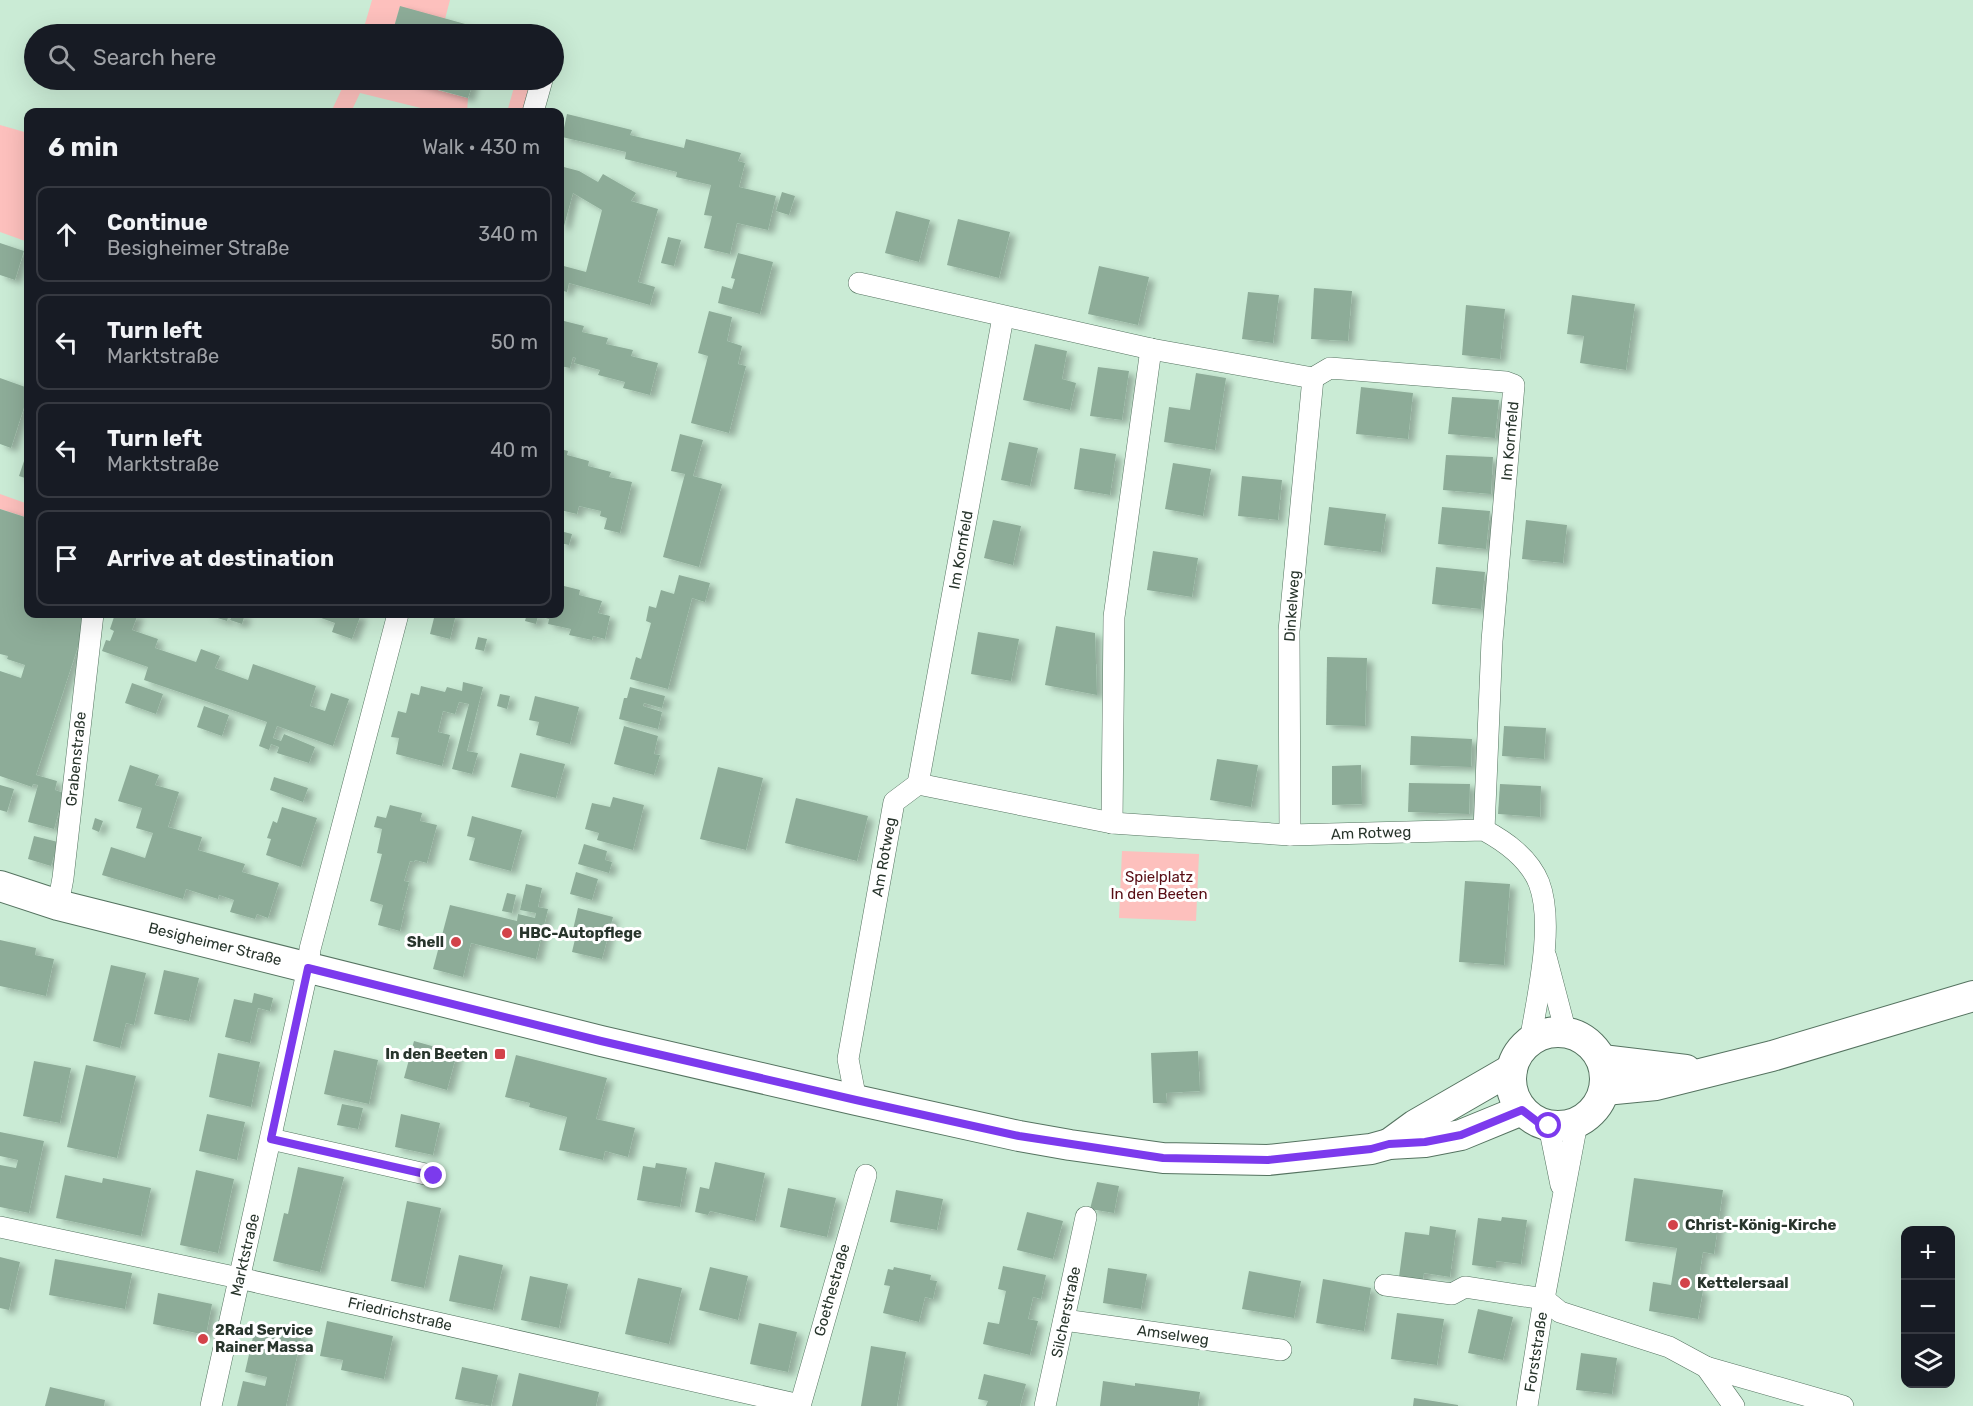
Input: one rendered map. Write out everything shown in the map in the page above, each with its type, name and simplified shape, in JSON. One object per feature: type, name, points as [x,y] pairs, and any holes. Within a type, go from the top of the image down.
[{"type":"main road","name":"Besigheimer Straße","points":[[0,886],[58,905],[601,1041],[1019,1136],[1163,1158],[1268,1160],[1371,1149],[1389,1144],[1425,1142],[1461,1135],[1522,1110]]},
{"type":"main road","points":[[1605,1090],[1656,1085],[1772,1056],[1973,996]]},
{"type":"main road","points":[[1566,1033],[1587,1042],[1602,1060],[1605,1090],[1595,1110],[1563,1125],[1539,1123],[1522,1110],[1513,1091],[1512,1069],[1518,1054],[1530,1042],[1547,1034],[1566,1033]]},
{"type":"main road","points":[[1602,1060],[1707,1072]]},
{"type":"main road","points":[[1389,1144],[1415,1125],[1512,1069]]},
{"type":"street","points":[[534,108],[539,90]]},
{"type":"street","name":"Im Kornfeld","points":[[859,283],[1151,349],[1313,378],[1330,368],[1506,382],[1514,385],[1492,641],[1484,830]]},
{"type":"street","name":"Im Kornfeld","points":[[918,783],[1003,317]]},
{"type":"street","points":[[1112,824],[1114,617],[1151,349]]},
{"type":"street","name":"Dinkelweg","points":[[1290,835],[1289,631],[1313,378]]},
{"type":"street","name":"Grabenstraße","points":[[58,905],[93,618]]},
{"type":"street","points":[[308,968],[310,949],[397,618]]},
{"type":"street","name":"Am Rotweg","points":[[856,1100],[848,1059],[894,802],[918,783],[1112,824],[1290,835],[1484,830]]},
{"type":"street","points":[[1484,830],[1502,840],[1519,854],[1539,883],[1543,897],[1544,951],[1530,1042]]},
{"type":"street","points":[[1544,951],[1566,1033]]},
{"type":"street","name":"Marktstraße","points":[[211,1406],[308,968]]},
{"type":"street","name":"Forststraße","points":[[1527,1406],[1544,1299],[1564,1197],[1563,1125]]},
{"type":"street","points":[[271,1139],[434,1176]]},
{"type":"street","name":"Goethestraße","points":[[800,1406],[866,1175]]},
{"type":"street","name":"Silcherstraße","points":[[1045,1406],[1086,1217]]},
{"type":"street","name":"Friedrichstraße","points":[[0,1227],[239,1278],[800,1406]]},
{"type":"street","name":"Forststraße","points":[[1385,1285],[1452,1294],[1465,1287],[1544,1299]]},
{"type":"street","points":[[1544,1299],[1560,1312],[1669,1347],[1706,1367],[1843,1406]]},
{"type":"street","name":"Amselweg","points":[[1064,1320],[1281,1350]]},
{"type":"street","points":[[1706,1367],[1734,1406]]},
{"type":"green space","points":[[372,0],[450,0],[445,19],[400,7],[395,24],[365,24]]},
{"type":"green space","points":[[341,90],[437,90],[468,98],[467,108],[421,108],[360,93],[353,108],[333,108]]},
{"type":"green space","points":[[513,90],[532,90],[527,108],[508,108]]},
{"type":"green space","points":[[0,125],[24,132],[24,241],[0,232]]},
{"type":"green space","points":[[0,494],[24,503],[24,517],[0,509]]},
{"type":"green space","name":"Spielplatz In den Beeten","points":[[1122,851],[1199,854],[1196,921],[1119,918]]},
{"type":"building","points":[[400,6],[465,24],[395,24]]},
{"type":"building","points":[[439,90],[471,90],[468,98]]},
{"type":"building","points":[[567,114],[632,130],[630,135],[684,148],[686,139],[741,153],[738,161],[745,163],[739,187],[776,196],[768,230],[737,223],[730,254],[704,248],[712,216],[704,215],[711,185],[676,177],[677,172],[625,159],[626,152],[564,137]]},
{"type":"building","points":[[564,167],[579,171],[598,182],[603,174],[636,193],[631,201],[658,209],[638,282],[655,287],[650,305],[569,283],[567,292],[564,291],[564,266],[586,272],[602,210],[573,193],[564,226]]},
{"type":"building","points":[[782,192],[795,196],[789,215],[776,211]]},
{"type":"building","points":[[896,211],[930,220],[919,262],[885,253]]},
{"type":"building","points":[[958,219],[1010,232],[999,278],[947,265]]},
{"type":"building","points":[[668,237],[681,240],[674,266],[661,263]]},
{"type":"building","points":[[0,243],[24,251],[15,280],[0,275]]},
{"type":"building","points":[[738,253],[773,262],[760,314],[718,303],[722,286],[732,289],[735,279],[731,278]]},
{"type":"building","points":[[1099,266],[1149,277],[1138,325],[1088,314]]},
{"type":"building","points":[[1314,288],[1352,291],[1348,341],[1311,339]]},
{"type":"building","points":[[1248,292],[1279,295],[1273,343],[1242,339]]},
{"type":"building","points":[[1572,295],[1635,304],[1626,370],[1580,363],[1584,336],[1567,334]]},
{"type":"building","points":[[1466,305],[1505,309],[1500,359],[1462,355]]},
{"type":"building","points":[[709,311],[732,317],[727,341],[742,346],[738,364],[746,366],[729,433],[691,423],[708,356],[698,353]]},
{"type":"building","points":[[564,321],[584,326],[582,332],[608,338],[606,344],[633,350],[631,356],[658,363],[650,395],[623,388],[625,382],[598,375],[600,370],[574,363],[576,358],[573,357],[570,368],[564,367]]},
{"type":"building","points":[[1035,344],[1067,351],[1062,379],[1076,383],[1070,410],[1023,400]]},
{"type":"building","points":[[1098,367],[1129,371],[1122,420],[1090,416]]},
{"type":"building","points":[[1196,373],[1226,378],[1215,450],[1164,442],[1169,407],[1190,410]]},
{"type":"building","points":[[0,378],[24,387],[24,407],[11,448],[0,444]]},
{"type":"building","points":[[1361,387],[1413,393],[1408,439],[1356,434]]},
{"type":"building","points":[[1452,397],[1499,400],[1495,438],[1448,434]]},
{"type":"building","points":[[680,434],[703,440],[693,476],[722,484],[699,567],[663,557],[685,474],[671,471]]},
{"type":"building","points":[[1009,442],[1038,448],[1030,486],[1001,480]]},
{"type":"building","points":[[1080,448],[1116,454],[1110,495],[1074,489]]},
{"type":"building","points":[[564,450],[568,451],[567,455],[589,461],[588,466],[611,472],[609,477],[632,482],[620,533],[604,529],[607,518],[600,516],[601,511],[579,506],[577,514],[564,511]]},
{"type":"building","points":[[1446,455],[1493,457],[1491,494],[1443,490]]},
{"type":"building","points":[[24,461],[24,478],[19,476]]},
{"type":"building","points":[[1173,463],[1211,469],[1203,516],[1165,509]]},
{"type":"building","points":[[1242,476],[1282,480],[1278,520],[1238,516]]},
{"type":"building","points":[[1329,507],[1386,514],[1381,552],[1324,545]]},
{"type":"building","points":[[1442,507],[1490,511],[1486,549],[1438,544]]},
{"type":"building","points":[[0,509],[24,517],[24,618],[87,618],[36,775],[57,781],[55,790],[64,793],[54,829],[28,822],[38,785],[33,784],[32,787],[0,776],[0,671],[21,678],[25,665],[0,654]]},
{"type":"building","points":[[993,520],[1021,526],[1013,565],[984,558]]},
{"type":"building","points":[[1526,520],[1567,525],[1563,563],[1522,559]]},
{"type":"building","points":[[564,532],[572,534],[569,545],[564,544]]},
{"type":"building","points":[[1153,551],[1198,558],[1192,597],[1147,590]]},
{"type":"building","points":[[1436,567],[1485,572],[1481,609],[1432,604]]},
{"type":"building","points":[[679,575],[710,583],[705,602],[692,598],[668,689],[630,679],[636,657],[641,659],[651,623],[646,621],[649,606],[656,608],[661,590],[674,594]]},
{"type":"building","points":[[564,586],[580,590],[579,595],[602,601],[598,613],[610,616],[605,639],[593,636],[592,640],[569,635],[571,629],[548,624],[549,619],[545,618],[564,618]]},
{"type":"building","points":[[114,618],[136,618],[132,630],[158,639],[155,648],[196,662],[201,649],[220,656],[215,668],[248,680],[253,664],[316,686],[310,706],[325,711],[331,693],[349,699],[333,746],[277,726],[273,738],[281,741],[284,734],[315,747],[309,763],[277,753],[279,747],[271,744],[269,750],[259,746],[267,722],[144,680],[148,667],[102,651],[106,640],[110,641],[114,631],[110,629]]},
{"type":"building","points":[[231,618],[244,618],[242,624],[230,620]]},
{"type":"building","points":[[321,618],[360,618],[352,639],[332,632],[335,623]]},
{"type":"building","points":[[434,618],[455,618],[450,639],[430,634]]},
{"type":"building","points":[[526,618],[538,618],[536,624],[525,621]]},
{"type":"building","points":[[1056,626],[1095,633],[1097,695],[1045,685]]},
{"type":"building","points":[[978,632],[1019,639],[1011,681],[971,674]]},
{"type":"building","points":[[478,637],[487,639],[484,651],[475,649]]},
{"type":"building","points":[[1327,657],[1367,658],[1365,726],[1326,725]]},
{"type":"building","points":[[463,682],[483,687],[467,751],[478,753],[472,774],[452,769],[469,704],[459,702],[455,714],[443,711],[438,732],[450,735],[442,766],[396,754],[399,738],[391,737],[398,711],[406,713],[411,693],[419,695],[421,686],[445,692],[447,687],[462,691]]},
{"type":"building","points":[[132,683],[163,694],[156,714],[125,703]]},
{"type":"building","points":[[630,687],[665,696],[662,708],[644,703],[643,706],[662,712],[658,729],[619,719],[624,698],[627,698]]},
{"type":"building","points":[[500,694],[510,696],[507,709],[497,706]]},
{"type":"building","points":[[535,696],[579,707],[570,744],[536,735],[539,722],[529,720]]},
{"type":"building","points":[[204,706],[229,715],[222,736],[197,727]]},
{"type":"building","points":[[624,726],[658,736],[654,754],[660,755],[654,775],[614,764]]},
{"type":"building","points":[[1504,726],[1546,728],[1544,759],[1502,756]]},
{"type":"building","points":[[1411,736],[1472,739],[1471,767],[1410,765]]},
{"type":"building","points":[[520,753],[565,764],[556,798],[511,787]]},
{"type":"building","points":[[1217,759],[1258,765],[1251,807],[1210,800]]},
{"type":"building","points":[[130,765],[159,775],[155,785],[179,792],[168,827],[202,837],[198,850],[245,864],[242,872],[279,883],[268,918],[257,914],[255,919],[230,912],[234,900],[219,895],[218,899],[186,889],[183,899],[102,875],[111,847],[145,858],[153,833],[136,828],[142,808],[118,801]]},
{"type":"building","points":[[1361,765],[1362,804],[1332,805],[1332,766]]},
{"type":"building","points":[[718,767],[763,778],[746,850],[700,839]]},
{"type":"building","points":[[274,777],[308,788],[303,802],[270,790]]},
{"type":"building","points":[[1409,783],[1470,784],[1469,814],[1408,812]]},
{"type":"building","points":[[1500,784],[1541,786],[1540,817],[1498,814]]},
{"type":"building","points":[[0,785],[14,789],[7,812],[0,810]]},
{"type":"building","points":[[613,797],[644,805],[633,850],[597,840],[599,833],[585,829],[592,803],[610,807]]},
{"type":"building","points":[[796,798],[868,816],[857,861],[785,843]]},
{"type":"building","points":[[390,805],[422,813],[420,821],[437,825],[427,863],[410,861],[404,881],[409,882],[402,910],[405,910],[400,931],[378,925],[383,905],[370,901],[382,854],[377,853],[382,829],[374,827],[377,816],[386,818]]},
{"type":"building","points":[[282,807],[317,818],[301,867],[266,855],[271,839],[267,838],[273,821],[277,823]]},
{"type":"building","points":[[472,816],[522,830],[511,871],[469,860],[475,838],[467,836]]},
{"type":"building","points":[[95,818],[103,821],[99,832],[92,829]]},
{"type":"building","points":[[34,836],[58,842],[51,866],[28,859]]},
{"type":"building","points":[[584,844],[607,851],[605,860],[612,862],[609,873],[578,864]]},
{"type":"building","points":[[576,872],[598,879],[592,900],[570,894]]},
{"type":"building","points":[[1465,881],[1510,884],[1504,965],[1459,962]]},
{"type":"building","points":[[526,884],[542,888],[538,907],[548,909],[536,959],[471,943],[463,977],[433,969],[450,905],[517,921],[518,914],[535,918],[536,913],[520,910]]},
{"type":"building","points":[[507,893],[516,895],[512,913],[502,911]]},
{"type":"building","points":[[578,908],[613,917],[602,959],[572,952],[576,935],[572,934]]},
{"type":"building","points":[[0,940],[36,948],[35,955],[54,959],[46,996],[0,986]]},
{"type":"building","points":[[111,965],[146,973],[134,1025],[126,1023],[120,1048],[93,1041]]},
{"type":"building","points":[[164,970],[199,978],[189,1021],[154,1014]]},
{"type":"building","points":[[254,993],[273,998],[270,1011],[258,1008],[250,1043],[225,1037],[234,999],[252,1003]]},
{"type":"building","points":[[414,1041],[457,1053],[447,1090],[404,1078]]},
{"type":"building","points":[[334,1050],[378,1060],[369,1104],[324,1094]]},
{"type":"building","points":[[1198,1051],[1200,1091],[1166,1093],[1167,1103],[1153,1103],[1151,1053]]},
{"type":"building","points":[[218,1053],[260,1062],[251,1107],[209,1097]]},
{"type":"building","points":[[516,1055],[607,1078],[596,1119],[635,1128],[628,1157],[605,1151],[603,1160],[559,1150],[567,1117],[529,1107],[530,1103],[505,1097]]},
{"type":"building","points":[[34,1061],[71,1068],[60,1123],[23,1116]]},
{"type":"building","points":[[86,1065],[136,1076],[117,1158],[67,1147]]},
{"type":"building","points":[[342,1104],[363,1108],[358,1129],[337,1125]]},
{"type":"building","points":[[207,1114],[245,1122],[237,1160],[199,1151]]},
{"type":"building","points":[[401,1114],[440,1123],[433,1155],[395,1147]]},
{"type":"building","points":[[0,1132],[44,1141],[29,1213],[0,1207],[0,1165],[16,1168],[18,1160],[0,1156]]},
{"type":"building","points":[[715,1162],[765,1173],[755,1221],[710,1211],[708,1215],[695,1212],[700,1187],[709,1189]]},
{"type":"building","points":[[656,1163],[687,1168],[680,1207],[637,1200],[643,1166],[655,1168]]},
{"type":"building","points":[[298,1167],[344,1177],[320,1272],[273,1261],[284,1213],[288,1214]]},
{"type":"building","points":[[196,1170],[234,1179],[218,1253],[180,1245]]},
{"type":"building","points":[[65,1175],[102,1183],[103,1178],[151,1188],[141,1236],[56,1218]]},
{"type":"building","name":"Christ-König-Kirche","points":[[1634,1178],[1723,1190],[1714,1254],[1703,1252],[1697,1289],[1703,1290],[1698,1319],[1649,1311],[1653,1282],[1671,1285],[1677,1248],[1625,1241]]},
{"type":"building","points":[[1097,1182],[1119,1186],[1114,1213],[1090,1209]]},
{"type":"building","points":[[788,1188],[836,1198],[827,1237],[780,1227]]},
{"type":"building","points":[[896,1190],[943,1199],[937,1230],[890,1222]]},
{"type":"building","points":[[407,1201],[441,1208],[424,1288],[391,1281]]},
{"type":"building","points":[[1027,1212],[1063,1221],[1053,1259],[1017,1250]]},
{"type":"building","points":[[1502,1217],[1527,1220],[1521,1264],[1496,1261],[1496,1268],[1472,1265],[1478,1218],[1501,1221]]},
{"type":"building","points":[[1430,1226],[1456,1230],[1450,1277],[1424,1273],[1423,1280],[1399,1277],[1405,1232],[1429,1235]]},
{"type":"building","points":[[459,1255],[503,1265],[493,1310],[449,1301]]},
{"type":"building","points":[[0,1257],[20,1262],[9,1310],[0,1308]]},
{"type":"building","points":[[55,1259],[132,1273],[125,1309],[49,1295]]},
{"type":"building","points":[[1003,1266],[1046,1275],[1041,1299],[1033,1297],[1028,1319],[1038,1321],[1030,1355],[983,1344],[988,1322],[999,1324],[1006,1291],[998,1289]]},
{"type":"building","points":[[710,1267],[748,1276],[738,1320],[699,1310]]},
{"type":"building","points":[[894,1267],[931,1275],[930,1280],[937,1281],[933,1299],[925,1297],[919,1322],[883,1313],[890,1286],[884,1285],[888,1269],[893,1270]]},
{"type":"building","points":[[1108,1268],[1147,1274],[1141,1309],[1103,1303]]},
{"type":"building","points":[[1249,1271],[1301,1281],[1294,1318],[1242,1309]]},
{"type":"building","points":[[530,1276],[568,1284],[559,1328],[521,1320]]},
{"type":"building","points":[[638,1278],[682,1288],[669,1344],[625,1334]]},
{"type":"building","points":[[1323,1279],[1371,1288],[1364,1331],[1316,1323]]},
{"type":"building","points":[[158,1293],[212,1304],[206,1335],[153,1324]]},
{"type":"building","points":[[1478,1309],[1513,1317],[1503,1360],[1468,1353]]},
{"type":"building","points":[[1397,1313],[1444,1319],[1437,1365],[1391,1359]]},
{"type":"building","points":[[327,1321],[393,1336],[384,1379],[341,1370],[343,1360],[320,1356]]},
{"type":"building","points":[[759,1323],[797,1332],[788,1372],[750,1364]]},
{"type":"building","points":[[256,1324],[302,1334],[286,1406],[237,1406],[243,1381],[265,1386],[267,1377],[245,1372]]},
{"type":"building","points":[[871,1346],[906,1352],[897,1406],[861,1406]]},
{"type":"building","points":[[1581,1353],[1617,1358],[1612,1394],[1576,1390]]},
{"type":"building","points":[[462,1367],[498,1375],[491,1406],[455,1399]]},
{"type":"building","points":[[519,1373],[599,1392],[596,1406],[512,1406]]},
{"type":"building","points":[[984,1374],[1026,1384],[1020,1406],[986,1406],[988,1401],[978,1399]]},
{"type":"building","points":[[1103,1381],[1200,1392],[1198,1406],[1100,1406]]},
{"type":"building","points":[[50,1387],[105,1400],[104,1406],[45,1406]]},
{"type":"building","points":[[1414,1398],[1458,1405],[1458,1406],[1413,1406]]},
{"type":"place","name":"HBC-Autopflege","points":[[507,933]]},
{"type":"place","name":"Shell","points":[[456,942]]},
{"type":"place","name":"In den Beeten","points":[[500,1054]]},
{"type":"place","name":"Christ-König-Kirche","points":[[1673,1225]]},
{"type":"place","name":"Kettelersaal","points":[[1685,1283]]},
{"type":"place","name":"2Rad Service Rainer Massa","points":[[203,1339]]},
{"type":"route","points":[[434,1176],[271,1139],[308,968],[601,1041],[856,1100],[1019,1136],[1131,1154],[1163,1158],[1268,1160],[1327,1154],[1371,1149],[1389,1144],[1425,1142],[1461,1135],[1522,1110],[1530,1118],[1549,1126]]}]
